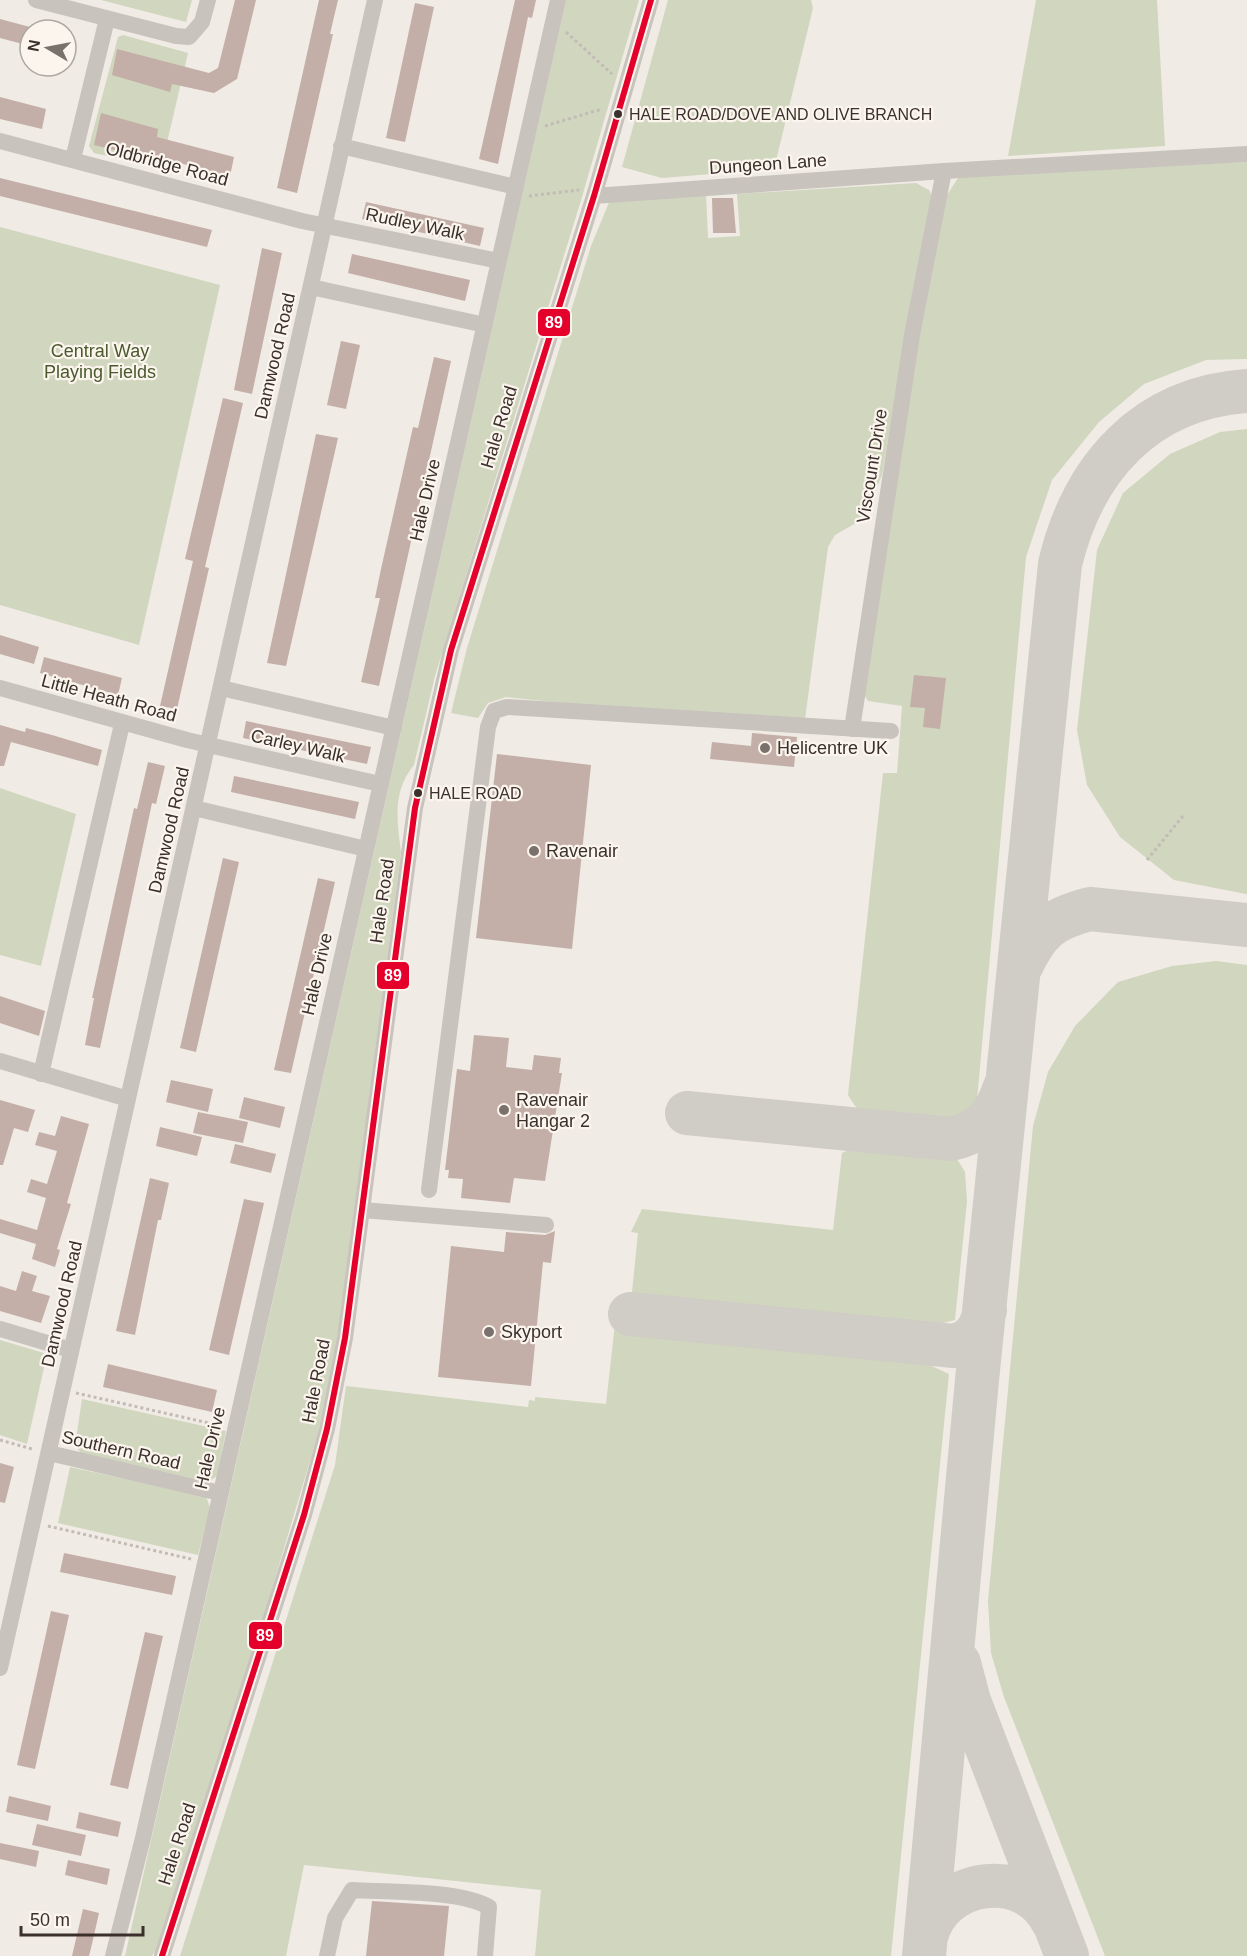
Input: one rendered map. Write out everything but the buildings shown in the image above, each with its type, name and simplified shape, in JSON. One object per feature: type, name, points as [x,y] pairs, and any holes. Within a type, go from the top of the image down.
[{"type":"street","points":[[36,0],[176,36],[189,37],[202,22],[208,0]]},
{"type":"street","name":"Damwood Road","points":[[0,1668],[375,0]]},
{"type":"street","name":"Hale Drive","points":[[113,1956],[143,1838],[558,0]]},
{"type":"street","name":"Hale Road","points":[[162,1956],[304,1515],[327,1429],[345,1338],[415,808],[441,688],[534,379],[595,192],[651,0]]},
{"type":"street","points":[[73,159],[107,19]]},
{"type":"street","name":"Oldbridge Road","points":[[0,141],[324,225]]},
{"type":"street","points":[[341,146],[515,193]]},
{"type":"street","name":"Dungeon Lane","points":[[595,192],[1247,154]]},
{"type":"street","name":"Viscount Drive","points":[[852,729],[912,335],[944,171]]},
{"type":"street","name":"Rudley Walk","points":[[324,225],[499,261]]},
{"type":"street","points":[[311,287],[486,325]]},
{"type":"street","points":[[221,687],[394,728]]},
{"type":"street","name":"Little Heath Road","points":[[0,688],[122,724],[208,745]]},
{"type":"street","points":[[429,1190],[488,727],[494,711],[507,707],[891,731]]},
{"type":"street","points":[[41,1074],[122,724]]},
{"type":"street","name":"Carley Walk","points":[[208,745],[380,784]]},
{"type":"street","points":[[194,808],[366,849]]},
{"type":"street","points":[[0,1061],[128,1099]]},
{"type":"street","points":[[362,1210],[546,1225]]},
{"type":"street","points":[[0,1329],[71,1350]]},
{"type":"street","name":"Southern Road","points":[[49,1453],[219,1494]]},
{"type":"street","points":[[327,1956],[335,1918],[352,1890],[414,1893],[478,1901],[489,1907],[485,1956]]},
{"type":"path","points":[[529,131],[624,95],[554,21]]},
{"type":"path","points":[[515,193],[595,192]]},
{"type":"path","points":[[1147,860],[1183,816]]},
{"type":"path","points":[[63,1390],[234,1429]]},
{"type":"path","points":[[0,1440],[49,1453]]},
{"type":"path","points":[[34,1523],[204,1562]]},
{"type":"green space","points":[[101,0],[192,0],[186,22]]},
{"type":"green space","points":[[566,0],[639,0],[582,197],[435,676],[414,765],[402,785],[399,796],[401,852],[337,1342],[317,1437],[242,1690],[159,1947],[152,1956],[125,1956]]},
{"type":"green space","points":[[668,0],[811,0],[813,8],[774,169],[662,178],[622,167]]},
{"type":"green space","points":[[1036,0],[1157,0],[1165,146],[1008,156]]},
{"type":"green space","points":[[123,35],[188,53],[161,168],[94,153],[89,146],[118,37]]},
{"type":"green space","points":[[1247,162],[1247,359],[1206,360],[1144,384],[1099,422],[1052,480],[1026,557],[977,1100],[954,1122],[909,1125],[870,1118],[860,1111],[848,1095],[883,773],[897,773],[902,706],[868,701],[862,691],[919,334],[945,198],[960,175]]},
{"type":"green space","points":[[916,183],[929,190],[933,198],[906,332],[882,475],[865,515],[835,535],[828,547],[805,719],[580,705],[506,697],[488,703],[478,718],[451,713],[467,648],[591,246],[610,200],[706,194],[708,238],[740,236],[737,194]]},
{"type":"green space","name":"Central Way Playing Fields","points":[[0,227],[220,285],[139,645],[0,605]]},
{"type":"green space","points":[[1247,429],[1246,894],[1174,880],[1120,837],[1087,785],[1077,730],[1097,550],[1123,493],[1170,454],[1220,432]]},
{"type":"green space","points":[[0,788],[76,814],[41,966],[0,955]]},
{"type":"green space","points":[[1216,961],[1247,965],[1247,1956],[1105,1956],[1004,1697],[991,1653],[988,1601],[1033,1126],[1048,1072],[1075,1026],[1118,982],[1172,966]]},
{"type":"green space","points":[[873,1144],[946,1153],[957,1159],[965,1172],[967,1201],[955,1320],[926,1327],[889,1328],[631,1302],[638,1233],[631,1232],[642,1209],[833,1230],[842,1153],[859,1145]]},
{"type":"green space","points":[[615,1324],[874,1352],[925,1363],[949,1374],[891,1956],[535,1956],[541,1890],[304,1865],[286,1956],[180,1956],[335,1465],[346,1386],[528,1407],[529,1400],[535,1401],[535,1397],[606,1404]]},
{"type":"green space","points":[[0,1340],[47,1354],[27,1444],[0,1435]]},
{"type":"green space","points":[[82,1399],[226,1431],[217,1476],[208,1482],[81,1453],[75,1446]]},
{"type":"green space","points":[[70,1467],[206,1496],[210,1508],[198,1555],[58,1523]]},
{"type":"taxiway","points":[[924,1956],[977,1380],[1060,564],[1070,529],[1085,497],[1102,469],[1124,444],[1149,424],[1178,407],[1211,397],[1247,391]]},
{"type":"taxiway","points":[[1021,966],[1033,943],[1047,928],[1065,917],[1090,909],[1247,925]]},
{"type":"taxiway","points":[[687,1113],[951,1139],[971,1132],[986,1122],[992,1115],[1005,1087]]},
{"type":"taxiway","points":[[630,1314],[954,1346],[967,1341],[976,1333],[985,1310]]},
{"type":"taxiway","points":[[959,1663],[969,1701],[1067,1956]]},
{"type":"taxiway","points":[[926,1937],[934,1917],[948,1902],[965,1892],[985,1886],[1005,1887],[1024,1892],[1040,1904],[1053,1922]]},
{"type":"transit line","name":"89","points":[[162,1956],[304,1515],[327,1429],[345,1338],[415,808],[451,650],[594,196],[651,0]]},
{"type":"place","name":"HALE ROAD/DOVE AND OLIVE BRANCH","points":[[618,114]]},
{"type":"place","name":"Helicentre UK","points":[[765,748]]},
{"type":"place","name":"HALE ROAD","points":[[418,793]]},
{"type":"place","name":"Ravenair","points":[[534,851]]},
{"type":"place","name":"Ravenair Hangar 2","points":[[504,1110]]},
{"type":"place","name":"Skyport","points":[[489,1332]]}]
